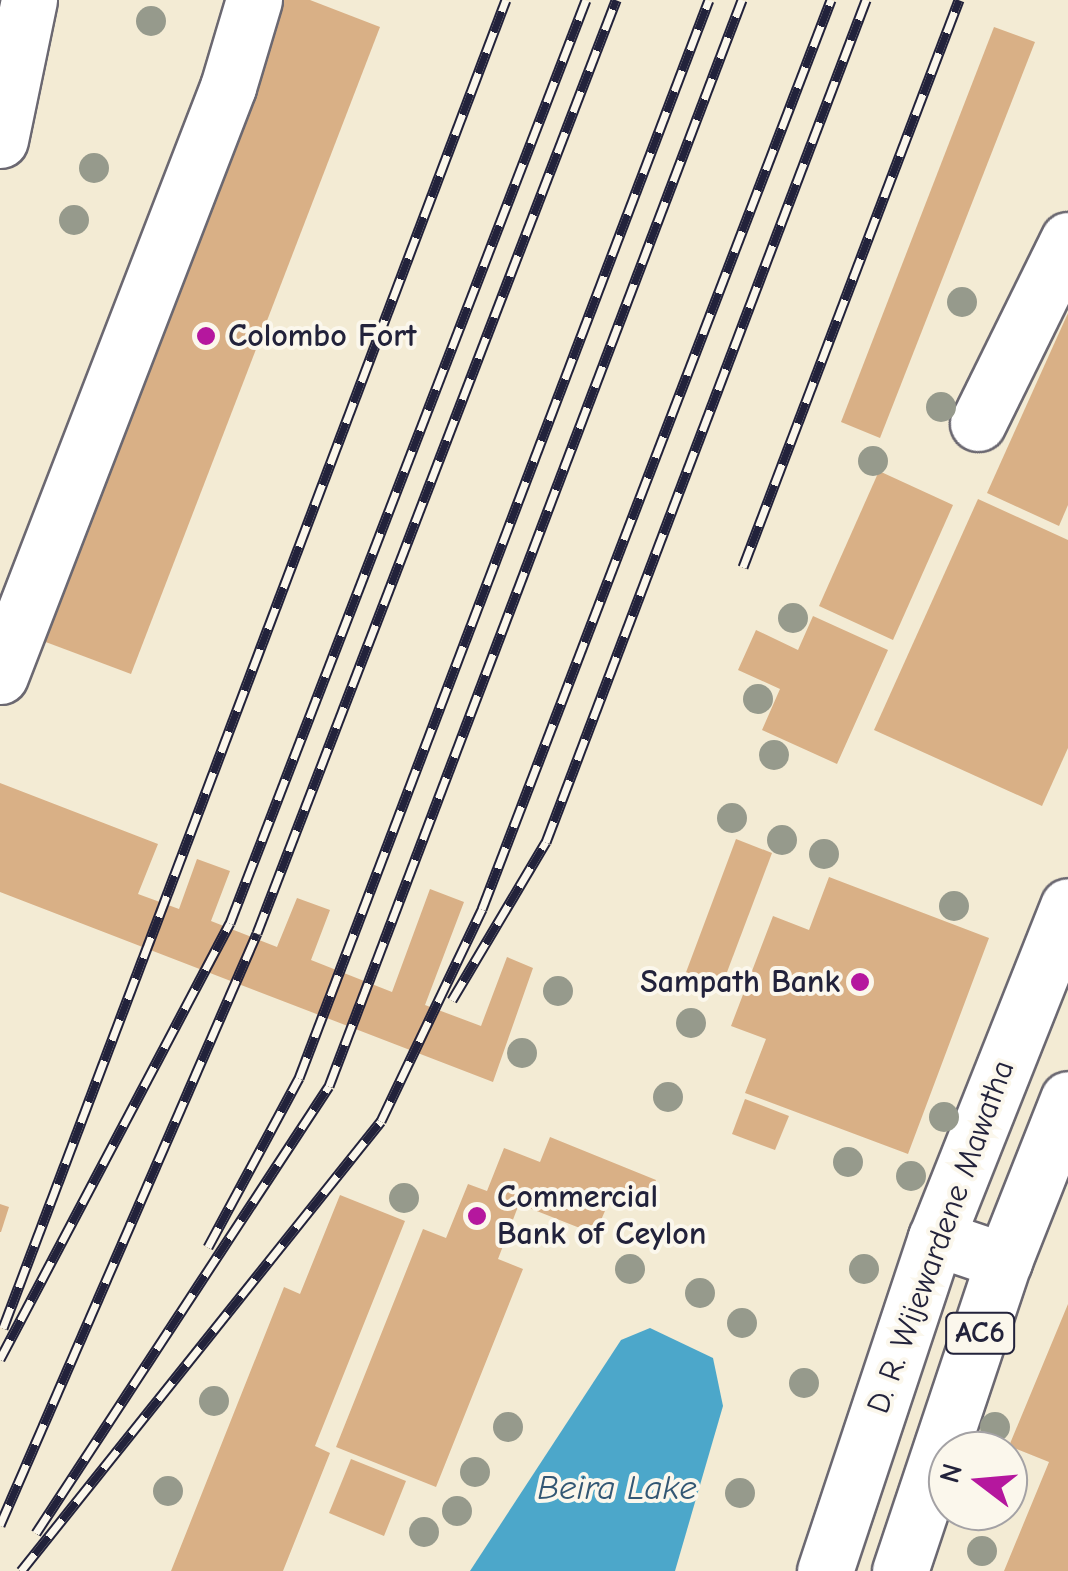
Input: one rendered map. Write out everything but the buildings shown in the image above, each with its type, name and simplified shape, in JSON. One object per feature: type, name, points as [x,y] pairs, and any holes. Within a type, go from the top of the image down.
[{"type":"main road","points":[[0,140],[28,0]]},
{"type":"main road","points":[[0,676],[228,87],[254,0]]},
{"type":"main road","points":[[978,422],[1068,240]]},
{"type":"main road","name":"D. R. Wijewardene Mawatha","points":[[825,1571],[936,1238],[1068,906]]},
{"type":"main road","name":"D. R. Wijewardene Mawatha","points":[[900,1571],[1004,1261],[1068,1098]]},
{"type":"main road","points":[[936,1238],[1004,1261]]},
{"type":"water","name":"Beira Lake","points":[[650,1328],[713,1358],[723,1406],[675,1571],[470,1571],[621,1340]]},
{"type":"railway","points":[[3,1328],[506,0]]},
{"type":"railway","points":[[0,1359],[230,923],[586,0]]},
{"type":"railway","points":[[0,1525],[257,933],[616,0]]},
{"type":"railway","points":[[208,1247],[299,1078],[709,0]]},
{"type":"railway","points":[[36,1533],[329,1086],[742,0]]},
{"type":"railway","points":[[21,1571],[381,1121],[482,909],[831,0]]},
{"type":"railway","points":[[452,1000],[546,842],[866,0]]},
{"type":"railway","points":[[743,567],[959,0]]},
{"type":"place","name":"Colombo Fort","points":[[206,336]]},
{"type":"place","name":"Sampath Bank","points":[[860,982]]},
{"type":"place","name":"Commercial Bank of Ceylon","points":[[477,1216]]}]
